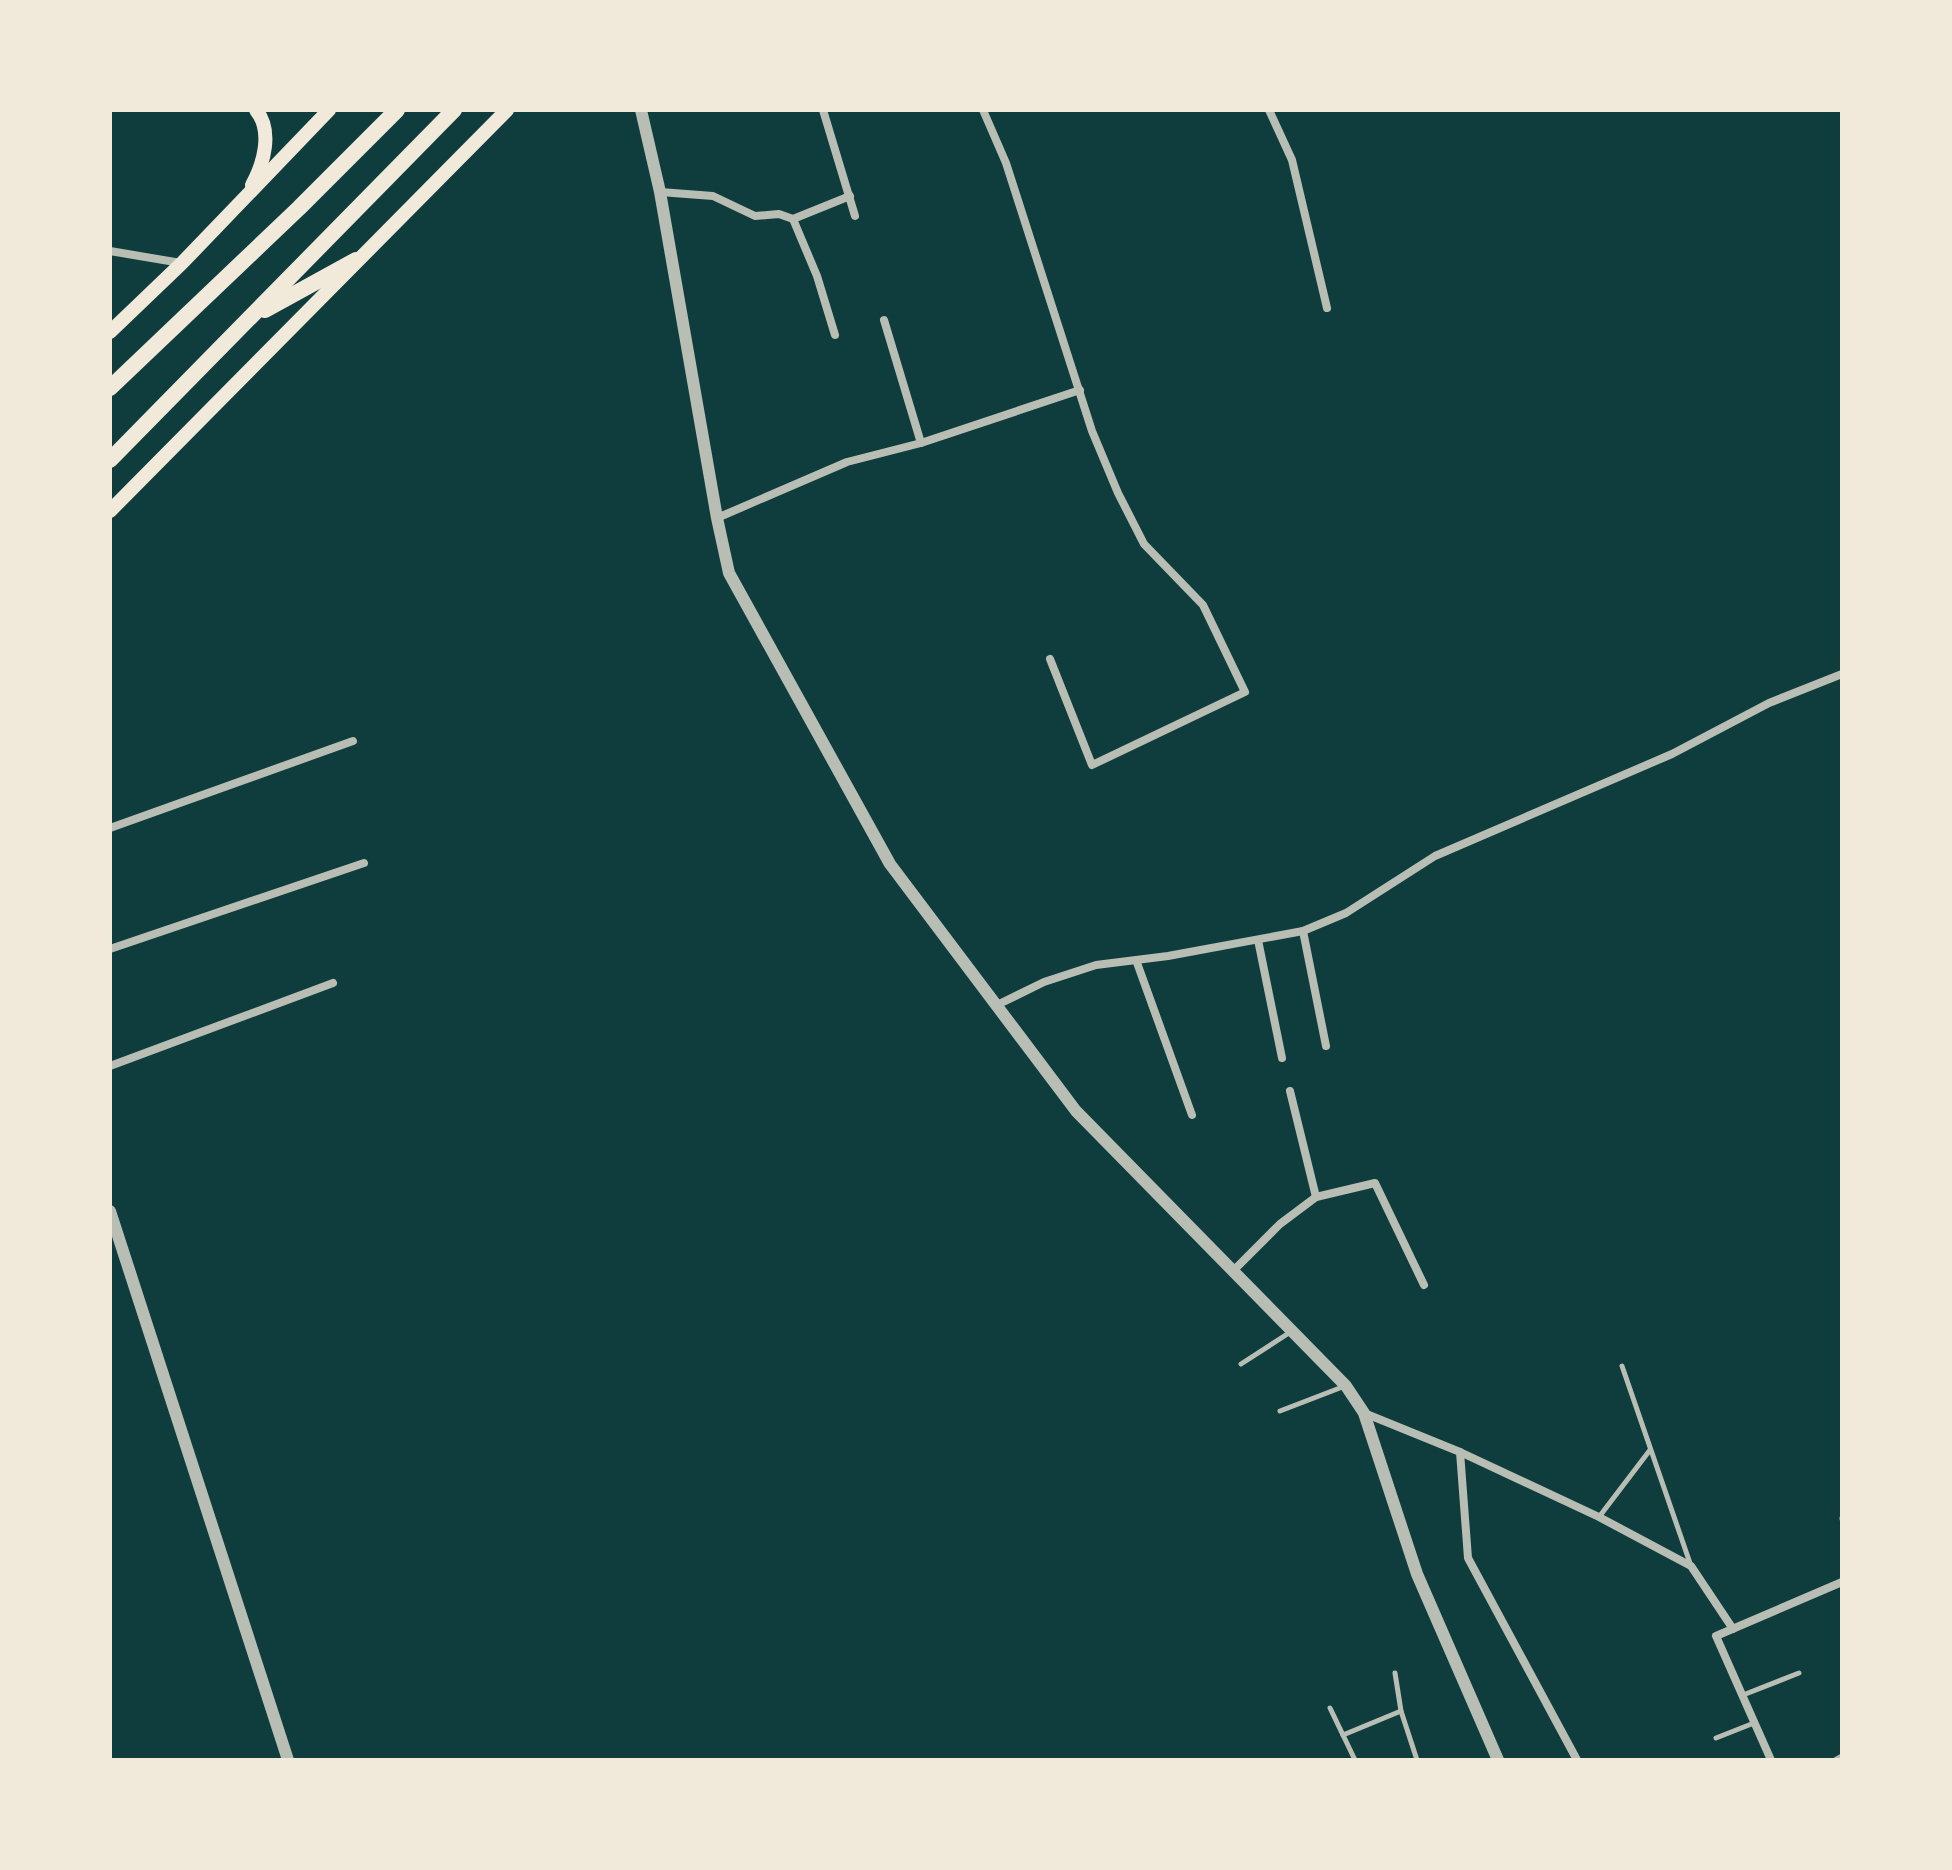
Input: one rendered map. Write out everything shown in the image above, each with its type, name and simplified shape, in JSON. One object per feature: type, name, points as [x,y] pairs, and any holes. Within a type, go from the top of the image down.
[{"type":"highway","points":[[110,388],[397,110]]},
{"type":"highway","points":[[110,460],[454,110]]},
{"type":"highway","points":[[250,318],[356,260]]},
{"type":"main road","points":[[242,202],[261,170],[265,147],[262,117],[256,110]]},
{"type":"main road","points":[[110,332],[182,263],[329,110]]},
{"type":"main road","points":[[110,511],[507,110]]},
{"type":"street","points":[[641,110],[660,192],[729,573],[890,864],[1076,1111],[1346,1386],[1364,1413],[1417,1574],[1498,1760]]},
{"type":"street","points":[[823,110],[855,216]]},
{"type":"street","points":[[983,110],[1006,163],[1092,431],[1144,544],[1203,605],[1245,692],[1092,765],[1050,659]]},
{"type":"street","points":[[1269,110],[1292,160],[1327,308]]},
{"type":"street","points":[[660,192],[713,196],[755,216],[779,214],[793,219],[850,196]]},
{"type":"street","points":[[793,219],[817,276],[835,335]]},
{"type":"street","points":[[110,251],[182,263]]},
{"type":"street","points":[[884,320],[921,443]]},
{"type":"street","points":[[717,518],[847,462],[921,443],[1080,390]]},
{"type":"street","points":[[997,1005],[1044,982],[1096,965],[1303,931],[1346,913],[1435,856],[1672,754],[1769,703],[1842,674]]},
{"type":"street","points":[[110,828],[353,741]]},
{"type":"street","points":[[110,949],[364,863]]},
{"type":"street","points":[[1303,931],[1326,1046]]},
{"type":"street","points":[[1258,940],[1282,1058]]},
{"type":"street","points":[[1136,960],[1192,1115]]},
{"type":"street","points":[[110,1066],[333,983]]},
{"type":"street","points":[[1290,1091],[1316,1197]]},
{"type":"street","points":[[1234,1270],[1280,1224],[1316,1197],[1375,1183],[1424,1285]]},
{"type":"street","points":[[110,1211],[288,1760]]},
{"type":"street","points":[[1364,1413],[1460,1452],[1599,1517],[1691,1566],[1733,1629]]},
{"type":"street","points":[[1460,1452],[1468,1558],[1577,1760]]},
{"type":"street","points":[[1771,1760],[1716,1636],[1842,1582]]},
{"type":"lane","points":[[1241,1364],[1293,1331]]},
{"type":"lane","points":[[1622,1366],[1691,1566]]},
{"type":"lane","points":[[1280,1411],[1346,1386]]},
{"type":"lane","points":[[1599,1517],[1651,1449]]},
{"type":"lane","points":[[1395,1673],[1401,1711],[1417,1760]]},
{"type":"lane","points":[[1742,1695],[1799,1673]]},
{"type":"lane","points":[[1330,1708],[1355,1760]]},
{"type":"lane","points":[[1343,1735],[1401,1711]]},
{"type":"lane","points":[[1716,1738],[1754,1723]]},
{"type":"lane","points":[[1835,1760],[1842,1756]]}]
